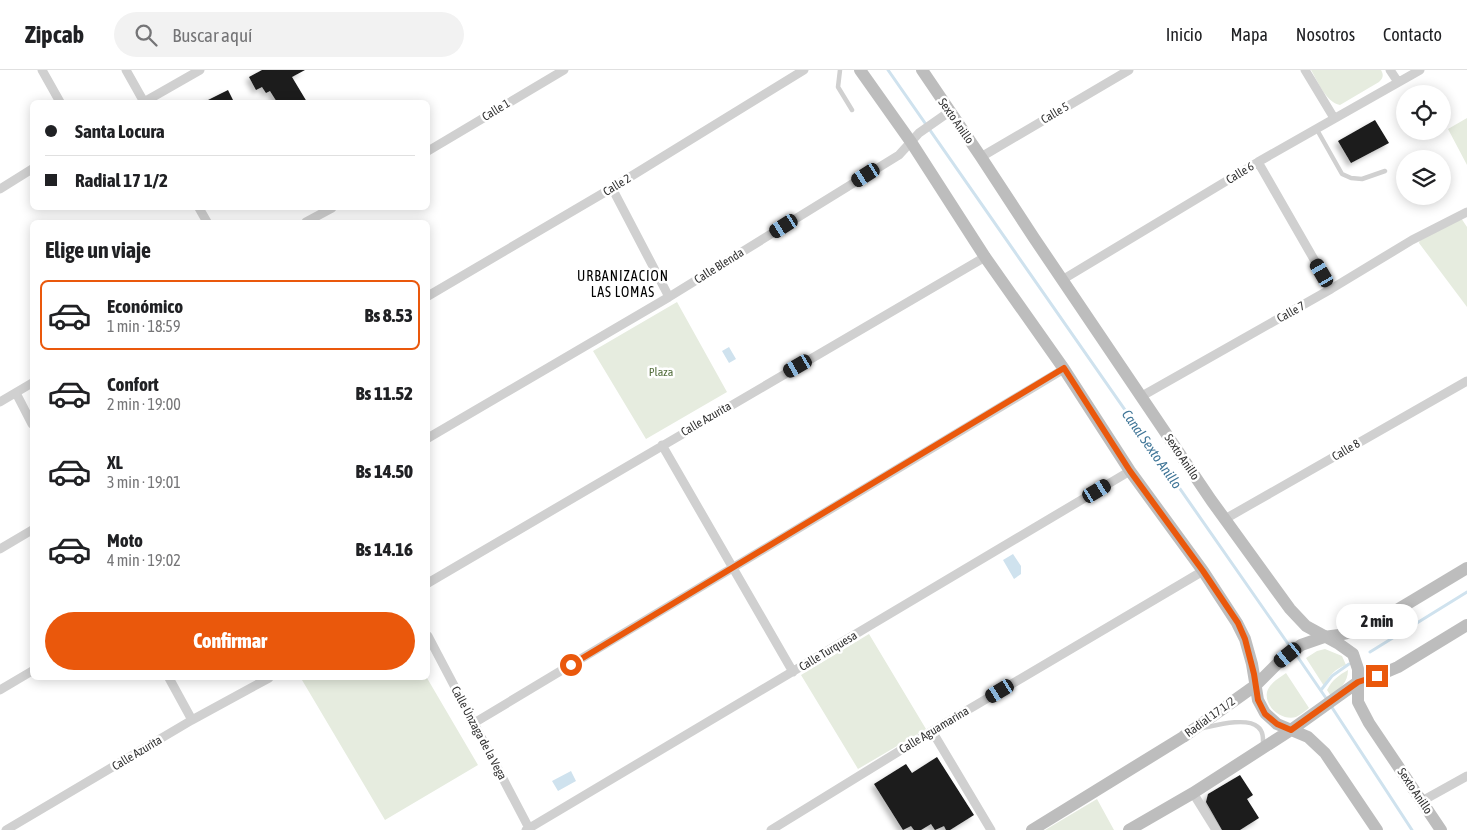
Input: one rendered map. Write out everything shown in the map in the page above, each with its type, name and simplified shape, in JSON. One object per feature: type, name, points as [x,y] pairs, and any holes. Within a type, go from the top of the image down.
[{"type":"main road","points":[[860,70],[915,138],[984,257],[1064,368],[1130,471],[1203,571],[1238,623],[1245,639],[1258,700],[1265,714],[1277,724],[1308,737],[1325,753],[1378,830]]},
{"type":"main road","name":"Sexto Anillo","points":[[922,70],[944,115],[981,157],[1211,500],[1290,609],[1306,626],[1353,654],[1358,669],[1358,702],[1368,723],[1441,830]]},
{"type":"main road","name":"Radial 17 1/2","points":[[1032,830],[1192,731],[1256,684],[1301,645],[1324,637],[1339,636],[1353,632],[1392,613],[1467,568]]},
{"type":"main road","points":[[1129,830],[1192,793],[1291,730],[1358,682],[1398,667],[1467,625]]},
{"type":"street","points":[[42,70],[59,100]]},
{"type":"street","points":[[126,70],[143,100]]},
{"type":"street","points":[[148,100],[200,70]]},
{"type":"street","name":"Calle 1","points":[[430,150],[564,70]]},
{"type":"street","name":"Calle 2","points":[[430,295],[612,188],[804,70]]},
{"type":"street","name":"Calle 5","points":[[981,157],[1129,70]]},
{"type":"street","points":[[1305,70],[1334,118]]},
{"type":"street","points":[[1390,70],[1398,82]]},
{"type":"street","name":"Calle 6","points":[[1062,280],[1258,162],[1420,70]]},
{"type":"street","name":"Calle Blenda","points":[[430,437],[669,296],[898,155],[915,138],[944,115]]},
{"type":"street","points":[[1258,162],[1331,289]]},
{"type":"street","points":[[0,189],[30,170]]},
{"type":"street","points":[[612,188],[669,296]]},
{"type":"street","points":[[310,220],[328,210]]},
{"type":"street","name":"Calle 7","points":[[1142,396],[1331,289],[1412,240],[1467,212]]},
{"type":"street","name":"Calle Azurita","points":[[430,582],[984,257]]},
{"type":"street","points":[[474,723],[1064,368]]},
{"type":"street","name":"Calle 8","points":[[1225,519],[1467,381]]},
{"type":"street","points":[[0,402],[30,384]]},
{"type":"street","points":[[16,393],[30,420]]},
{"type":"street","points":[[662,445],[793,672]]},
{"type":"street","name":"Calle Turquesa","points":[[528,829],[1130,471]]},
{"type":"street","points":[[0,549],[30,531]]},
{"type":"street","name":"Calle Aguamarina","points":[[770,830],[932,731],[1203,571]]},
{"type":"street","name":"Calle Únzaga de la Vega","points":[[430,640],[528,829]]},
{"type":"street","points":[[0,690],[30,672]]},
{"type":"street","points":[[169,680],[192,720]]},
{"type":"street","name":"Calle Azurita","points":[[6,830],[192,720],[265,680]]},
{"type":"street","points":[[932,731],[991,830]]},
{"type":"street","points":[[1422,801],[1467,776]]},
{"type":"street","points":[[1192,793],[1216,830]]},
{"type":"lane","points":[[840,70],[838,87],[852,110]]},
{"type":"lane","points":[[1316,128],[1342,174],[1351,178],[1362,179],[1385,171]]},
{"type":"lane","points":[[1192,731],[1236,722],[1249,724],[1258,727],[1261,732],[1263,736],[1262,748]]},
{"type":"green space","points":[[1311,70],[1381,70],[1383,75],[1379,82],[1340,105],[1327,96]]},
{"type":"green space","points":[[1467,118],[1467,165],[1451,135],[1451,127]]},
{"type":"green space","points":[[1461,218],[1467,227],[1467,307],[1419,243],[1420,239]]},
{"type":"green space","name":"Plaza","points":[[677,302],[727,392],[646,439],[593,351]]},
{"type":"green space","points":[[869,634],[926,729],[858,769],[801,675]]},
{"type":"green space","points":[[1325,649],[1342,656],[1346,665],[1333,673],[1324,686],[1306,658],[1317,651]]},
{"type":"green space","points":[[1348,670],[1345,682],[1331,696],[1327,690],[1329,686],[1336,678]]},
{"type":"green space","points":[[1286,673],[1309,708],[1296,717],[1291,718],[1275,712],[1268,703],[1267,698],[1270,686]]},
{"type":"green space","points":[[302,680],[428,680],[478,765],[385,820]]},
{"type":"green space","points":[[1097,799],[1114,830],[1045,830]]},
{"type":"water","points":[[729,347],[736,359],[729,363],[722,351]]},
{"type":"water","points":[[1013,554],[1021,566],[1021,574],[1014,579],[1003,560]]},
{"type":"water","points":[[571,771],[576,781],[558,791],[552,781]]},
{"type":"building","points":[[262,70],[305,70],[292,77],[306,100],[276,100],[270,91],[266,93],[262,87],[256,90],[249,77]]},
{"type":"building","points":[[228,90],[233,100],[208,100]]},
{"type":"building","points":[[1375,120],[1389,143],[1351,163],[1338,141]]},
{"type":"building","points":[[937,757],[974,815],[950,830],[946,830],[944,826],[935,830],[931,824],[921,830],[914,830],[911,826],[903,830],[874,784],[906,764],[912,773]]},
{"type":"building","points":[[1240,775],[1253,795],[1247,799],[1259,818],[1240,830],[1222,830],[1206,802],[1208,794]]},
{"type":"waterway","name":"Canal Sexto Anillo","points":[[888,70],[1291,648]]},
{"type":"waterway","points":[[1370,652],[1467,592]]},
{"type":"waterway","name":"Canal Sexto Anillo","points":[[1295,653],[1328,701]]},
{"type":"waterway","points":[[1321,690],[1332,676],[1349,664]]},
{"type":"waterway","name":"Canal Sexto Anillo","points":[[1331,706],[1412,830]]},
{"type":"district","name":"URBANIZACION LAS LOMAS","points":[[623,284]]},
{"type":"route","points":[[571,665],[1064,368],[1130,471],[1203,571],[1238,623],[1245,639],[1254,674],[1258,700],[1265,714],[1277,724],[1291,730],[1358,682],[1377,676]]}]
